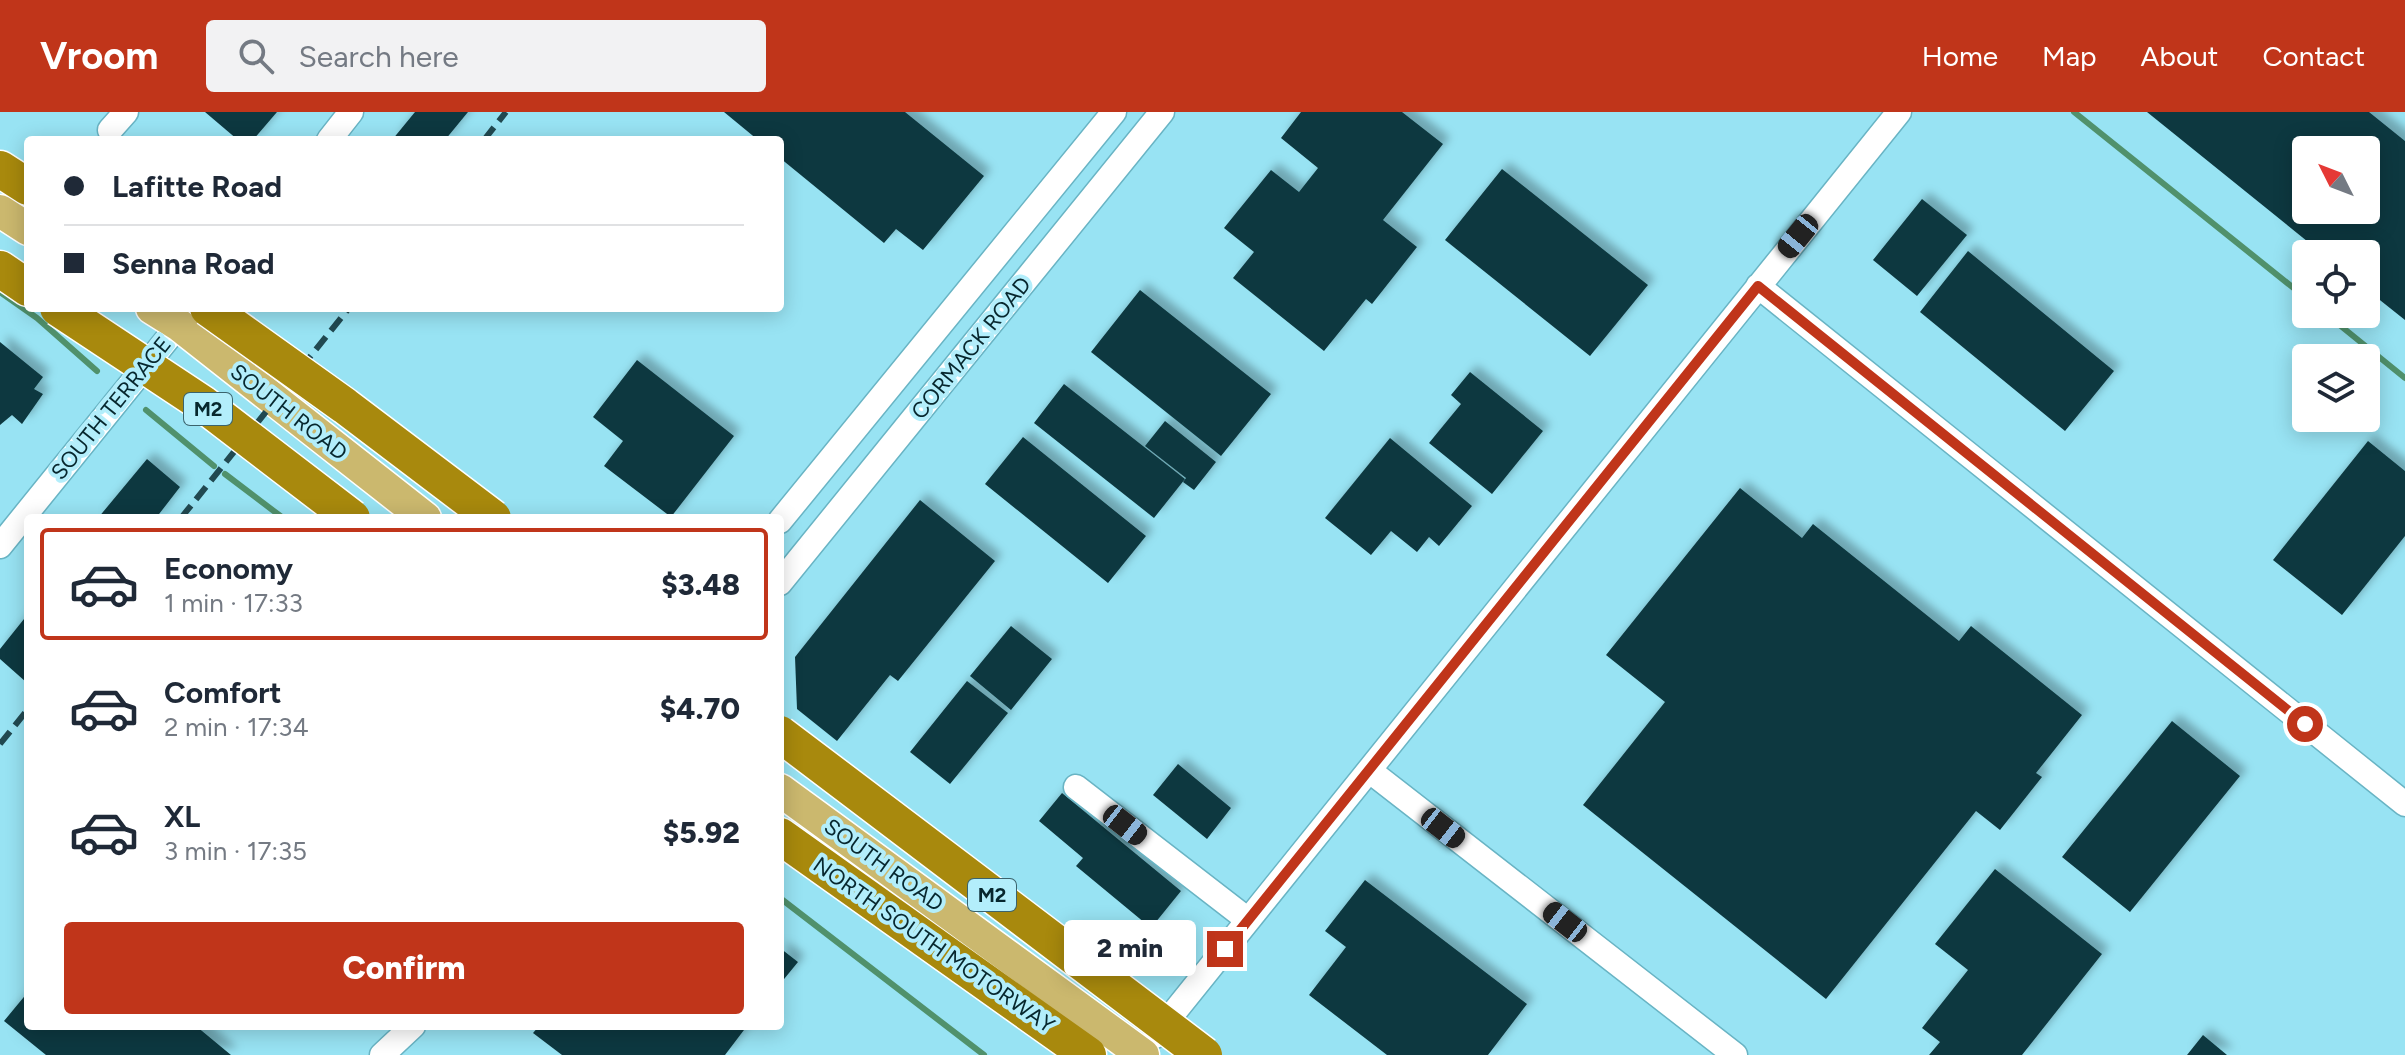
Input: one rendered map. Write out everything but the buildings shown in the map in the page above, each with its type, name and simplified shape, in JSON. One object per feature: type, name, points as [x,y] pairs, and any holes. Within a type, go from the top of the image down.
[{"type":"highway","points":[[0,169],[24,184]]},
{"type":"highway","points":[[0,269],[24,285]]},
{"type":"highway","name":"M2","points":[[64,312],[203,404],[347,514]]},
{"type":"highway","points":[[183,312],[345,406],[488,514]]},
{"type":"highway","name":"M2","points":[[784,737],[1204,1055]]},
{"type":"highway","name":"NORTH SOUTH MOTORWAY","points":[[784,839],[1088,1055]]},
{"type":"main road","points":[[0,211],[24,226]]},
{"type":"main road","name":"SOUTH ROAD","points":[[183,312],[420,514]]},
{"type":"main road","name":"SOUTH ROAD","points":[[784,793],[1142,1054]]},
{"type":"street","points":[[332,136],[351,112]]},
{"type":"street","name":"CORMACK ROAD","points":[[784,516],[1114,112]]},
{"type":"street","name":"CORMACK ROAD","points":[[784,578],[1162,112]]},
{"type":"street","points":[[1142,1054],[1899,112]]},
{"type":"street","points":[[1758,286],[2405,804]]},
{"type":"street","name":"SOUTH TERRACE","points":[[25,514],[183,312]]},
{"type":"street","points":[[847,437],[879,461]]},
{"type":"street","name":"SOUTH TERRACE","points":[[0,546],[24,515]]},
{"type":"street","points":[[1370,771],[1735,1055]]},
{"type":"street","points":[[1076,787],[1248,920]]},
{"type":"street","points":[[387,1053],[396,1030]]},
{"type":"street","points":[[387,1053],[409,1030]]},
{"type":"waterway","points":[[2074,112],[2292,287]]},
{"type":"waterway","points":[[0,292],[24,309]]},
{"type":"waterway","points":[[28,312],[97,371]]},
{"type":"waterway","points":[[2343,328],[2405,378]]},
{"type":"waterway","points":[[146,410],[214,466]]},
{"type":"waterway","points":[[225,474],[278,514]]},
{"type":"waterway","points":[[784,901],[984,1055]]},
{"type":"railway","points":[[487,136],[506,112]]},
{"type":"railway","points":[[184,514],[346,312]]},
{"type":"railway","points":[[0,744],[24,714]]},
{"type":"route","points":[[1225,949],[1758,286],[2305,724]]}]
